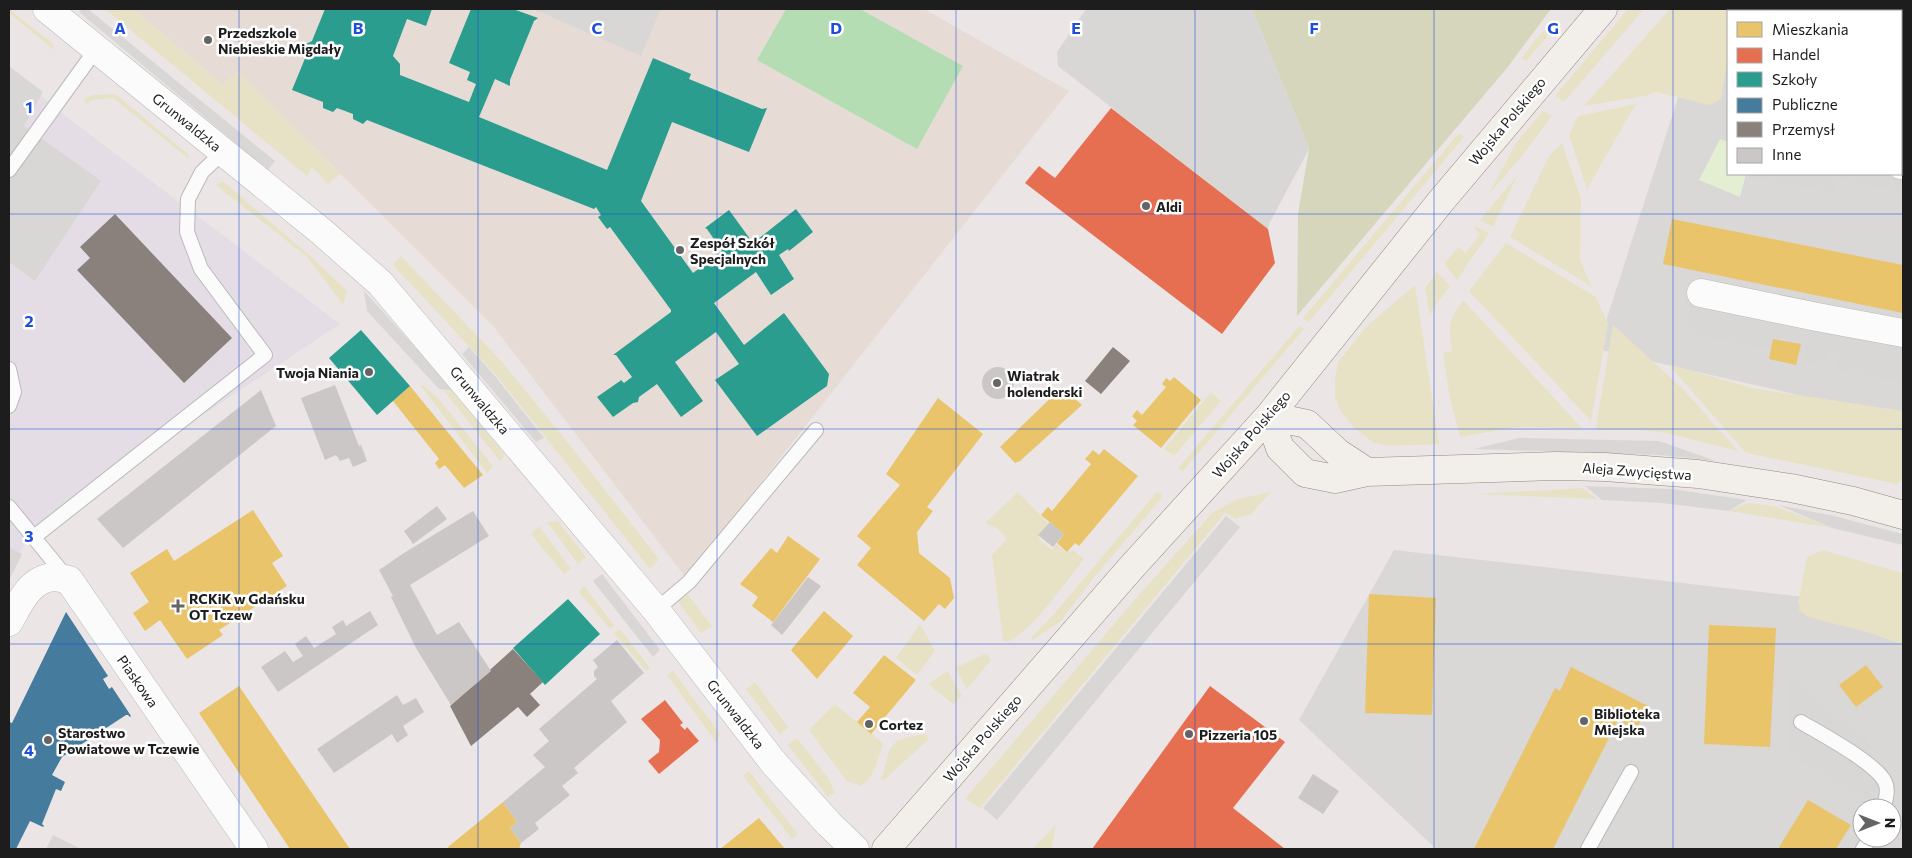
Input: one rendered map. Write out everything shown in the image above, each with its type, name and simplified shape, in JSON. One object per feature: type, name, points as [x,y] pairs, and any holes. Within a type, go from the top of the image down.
[{"type":"street","name":"Grunwaldzka","points":[[47,9],[322,232],[380,283],[656,610],[773,762],[829,824],[855,849]]},
{"type":"street","name":"Wojska Polskiego","points":[[886,849],[1130,569],[1269,416],[1441,201],[1602,9]]},
{"type":"street","points":[[1701,293],[1903,333]]},
{"type":"street","name":"Aleja Zwycięstwa","points":[[1269,416],[1280,448],[1305,473],[1335,479],[1367,472],[1556,466],[1605,467],[1678,473],[1791,488],[1852,501],[1903,515]]},
{"type":"street","points":[[1269,416],[1307,424],[1338,453],[1367,472]]},
{"type":"street","points":[[9,622],[24,594],[37,583],[54,577],[69,580]]},
{"type":"street","name":"Piaskowa","points":[[69,580],[254,849]]},
{"type":"lane","points":[[9,170],[97,48]]},
{"type":"lane","points":[[34,537],[265,355],[201,269],[187,232],[188,199],[202,172],[223,152]]},
{"type":"lane","points":[[9,369],[14,392],[9,406]]},
{"type":"lane","points":[[656,610],[689,582],[816,430]]},
{"type":"lane","points":[[9,507],[69,580]]},
{"type":"lane","points":[[1801,722],[1876,769],[1886,783],[1887,798]]},
{"type":"lane","points":[[1588,849],[1631,772]]},
{"type":"shaded area","points":[[9,9],[52,43],[54,50],[9,13]]},
{"type":"shaded area","points":[[82,9],[88,9],[275,161],[268,170],[79,12]]},
{"type":"shaded area","points":[[105,9],[133,9],[223,85],[238,72],[340,174],[328,184],[312,167],[307,176]]},
{"type":"shaded area","name":"Zespół Szkół Specjalnych","points":[[133,9],[924,9],[1069,91],[686,578],[493,326],[238,72],[223,85]]},
{"type":"shaded area","points":[[533,9],[661,9],[641,56]]},
{"type":"shaded area","points":[[1086,9],[1252,9],[1309,149],[1268,229],[1058,66],[1057,52]]},
{"type":"shaded area","points":[[1628,9],[1644,9],[1564,102],[1555,96]]},
{"type":"shaded area","points":[[1670,9],[1785,9],[1727,10],[1727,61],[1721,99],[1710,105],[1656,92],[1645,96],[1584,106]]},
{"type":"shaded area","points":[[1724,9],[1903,9],[1903,419],[1597,349],[1695,45]]},
{"type":"shaded area","points":[[1903,9],[1903,39],[1902,10],[1869,10]]},
{"type":"shaded area","points":[[1555,18],[1551,31],[1544,41],[1526,61],[1521,59],[1532,44]]},
{"type":"shaded area","points":[[9,66],[43,92],[24,126],[101,181],[35,281],[9,262]]},
{"type":"shaded area","points":[[9,68],[55,108],[340,324],[71,502],[30,532],[9,575]]},
{"type":"shaded area","points":[[115,94],[188,154],[189,159],[113,98],[92,100],[87,104],[84,99],[93,95]]},
{"type":"shaded area","points":[[1636,104],[1587,189],[1569,135],[1578,116]]},
{"type":"shaded area","points":[[1543,111],[1552,116],[1522,156],[1488,195],[1516,143]]},
{"type":"shaded area","points":[[1459,133],[1464,137],[1308,323],[1303,318]]},
{"type":"shaded area","points":[[1562,143],[1581,199],[1580,260],[1592,287],[1510,237],[1549,156]]},
{"type":"shaded area","points":[[1902,173],[1903,192],[1838,180],[1834,193],[1749,178],[1750,175],[1902,175]]},
{"type":"shaded area","points":[[1517,176],[1493,227],[1480,220]]},
{"type":"shaded area","points":[[223,181],[309,255],[347,291],[343,305],[307,257],[216,185]]},
{"type":"shaded area","points":[[1475,226],[1489,233],[1457,280],[1444,264],[1458,247],[1466,253],[1480,234],[1474,228]]},
{"type":"shaded area","points":[[1506,243],[1596,297],[1608,324],[1591,421],[1469,291]]},
{"type":"shaded area","points":[[401,256],[503,363],[569,444],[659,559],[650,569],[496,375],[393,265]]},
{"type":"shaded area","points":[[1437,272],[1450,286],[1433,308],[1430,317],[1425,288]]},
{"type":"shaded area","points":[[1415,285],[1439,444],[1389,446],[1374,443],[1352,426],[1340,410],[1335,398],[1338,362],[1365,328]]},
{"type":"shaded area","points":[[364,291],[455,391],[439,389],[367,311]]},
{"type":"shaded area","points":[[1463,300],[1582,428],[1517,427],[1460,437],[1450,399],[1443,353],[1452,351],[1450,324],[1454,313]]},
{"type":"shaded area","points":[[1691,301],[1903,339],[1903,383],[1837,371],[1839,354],[1828,352],[1825,367],[1802,363],[1806,341],[1772,336],[1769,349],[1685,334]]},
{"type":"shaded area","points":[[1300,325],[1304,329],[1183,471],[1178,468]]},
{"type":"shaded area","points":[[1613,325],[1684,390],[1738,451],[1667,433],[1640,430],[1598,430],[1596,426]]},
{"type":"shaded area","points":[[469,347],[495,376],[544,438],[536,442],[462,354]]},
{"type":"shaded area","points":[[1668,364],[1752,388],[1903,411],[1903,480],[1897,484],[1746,453]]},
{"type":"shaded area","points":[[423,385],[438,398],[493,466],[487,473],[421,386]]},
{"type":"shaded area","points":[[444,391],[453,392],[505,455],[500,461]]},
{"type":"shaded area","points":[[1211,392],[1221,401],[1174,456],[1164,449]]},
{"type":"shaded area","points":[[1519,438],[1659,441],[1716,461],[1659,455],[1474,449]]},
{"type":"shaded area","points":[[1585,486],[1672,489],[1747,500],[1729,511],[1661,503],[1602,500]]},
{"type":"shaded area","points":[[1582,488],[1598,499],[1473,494]]},
{"type":"shaded area","points":[[1018,492],[1048,523],[1038,538],[1052,550],[1056,544],[1067,553],[1073,550],[1084,559],[1037,618],[1016,637],[1006,642],[1003,640],[992,555],[1007,539],[998,529],[985,523]]},
{"type":"shaded area","points":[[1271,492],[1251,514],[1236,519],[1225,513],[980,808],[965,799],[1138,596],[1212,513],[1238,499]]},
{"type":"shaded area","points":[[1156,493],[1160,493],[1162,496],[1160,500],[1095,576],[1061,621],[1033,640],[1031,638],[1055,613]]},
{"type":"shaded area","points":[[1748,503],[1774,506],[1832,528],[1729,511]]},
{"type":"shaded area","points":[[1778,505],[1830,515],[1903,534],[1903,545],[1832,528]]},
{"type":"shaded area","points":[[1226,516],[1240,527],[997,820],[983,808]]},
{"type":"shaded area","points":[[558,521],[586,557],[578,564],[547,522]]},
{"type":"shaded area","points":[[539,526],[571,569],[564,574],[531,534]]},
{"type":"shaded area","points":[[9,547],[22,554],[9,581]]},
{"type":"shaded area","points":[[1394,550],[1840,601],[1903,618],[1903,849],[1433,849],[1434,847],[1299,720]]},
{"type":"shaded area","points":[[1822,550],[1903,573],[1903,645],[1871,633],[1808,617],[1799,610],[1800,605],[1798,603],[1807,557]]},
{"type":"shaded area","points":[[602,574],[660,650],[653,657],[593,581]]},
{"type":"shaded area","points":[[584,586],[614,625],[610,629],[579,592]]},
{"type":"shaded area","points":[[685,591],[712,626],[701,633],[676,599]]},
{"type":"shaded area","points":[[920,624],[935,651],[917,675],[896,658]]},
{"type":"shaded area","points":[[620,629],[650,668],[646,671],[614,633]]},
{"type":"shaded area","points":[[987,653],[991,660],[967,689],[955,668]]},
{"type":"shaded area","points":[[673,671],[720,734],[716,742],[667,675]]},
{"type":"shaded area","points":[[948,671],[962,696],[953,704],[928,684]]},
{"type":"shaded area","points":[[1790,674],[1869,739],[1878,787],[1871,798],[1858,798],[1787,753]]},
{"type":"shaded area","points":[[755,682],[788,727],[780,735],[746,689]]},
{"type":"shaded area","points":[[835,704],[883,743],[873,773],[860,786],[846,780],[809,730]]},
{"type":"shaded area","points":[[926,734],[929,739],[884,780],[881,780],[892,746],[903,739]]},
{"type":"shaded area","points":[[797,738],[828,778],[835,792],[828,797],[788,745]]},
{"type":"shaded area","points":[[749,771],[798,834],[792,839],[743,776]]},
{"type":"shaded area","points":[[1056,824],[1052,849],[1033,849]]},
{"type":"shaded area","points":[[53,835],[81,849],[46,849]]},
{"type":"green space","points":[[786,9],[860,9],[963,66],[917,149],[757,60]]},
{"type":"green space","points":[[1252,9],[1551,9],[1507,68],[1297,316],[1298,214],[1309,149]]},
{"type":"green space","points":[[1720,139],[1727,142],[1727,175],[1746,175],[1740,197],[1699,180]]},
{"type":"building: Mieszkania","points":[[1902,96],[1903,96],[1902,139]]},
{"type":"building: Mieszkania","points":[[1672,219],[1903,265],[1903,313],[1663,264]]},
{"type":"building: Mieszkania","points":[[1773,339],[1801,344],[1796,365],[1769,359]]},
{"type":"building: Mieszkania","points":[[1174,377],[1201,400],[1161,448],[1133,425],[1137,421],[1132,416],[1137,410],[1142,415],[1166,387],[1162,384],[1166,378],[1170,381]]},
{"type":"building: Mieszkania","points":[[410,386],[483,475],[464,488],[445,465],[439,469],[435,463],[439,459],[393,401]]},
{"type":"building: Mieszkania","points":[[1062,387],[1082,405],[1020,461],[1015,463],[1000,447]]},
{"type":"building: Mieszkania","points":[[938,398],[983,434],[927,507],[933,511],[917,532],[919,553],[950,578],[954,598],[945,609],[939,604],[924,621],[857,565],[871,548],[857,536],[900,485],[886,474]]},
{"type":"building: Mieszkania","points":[[1104,449],[1138,476],[1079,546],[1075,543],[1067,552],[1057,543],[1064,534],[1041,515],[1048,507],[1052,511],[1091,464],[1085,459],[1093,450],[1099,455]]},
{"type":"building: Mieszkania","points":[[253,510],[283,556],[272,563],[287,586],[219,630],[223,635],[187,659],[160,620],[145,631],[133,613],[149,602],[130,573],[167,549],[174,561]]},
{"type":"building: Mieszkania","points":[[788,536],[820,559],[773,622],[752,606],[758,597],[740,584],[771,548],[777,553]]},
{"type":"building: Mieszkania","points":[[1369,594],[1436,598],[1432,715],[1365,713]]},
{"type":"building: Mieszkania","points":[[824,611],[853,636],[817,679],[791,650]]},
{"type":"building: Mieszkania","points":[[1709,625],[1776,628],[1770,747],[1704,744]]},
{"type":"building: Mieszkania","points":[[884,655],[916,680],[871,734],[857,722],[870,707],[853,693]]},
{"type":"building: Mieszkania","points":[[1866,665],[1883,687],[1856,707],[1839,685]]},
{"type":"building: Mieszkania","points":[[1571,667],[1648,706],[1636,730],[1618,720],[1553,849],[1474,849],[1555,688],[1560,691]]},
{"type":"building: Mieszkania","points":[[239,686],[350,849],[290,849],[199,713]]},
{"type":"building: Mieszkania","points":[[1808,800],[1851,825],[1836,849],[1778,849]]},
{"type":"building: Mieszkania","points":[[503,802],[517,822],[510,828],[521,843],[519,849],[450,849],[448,847]]},
{"type":"building: Mieszkania","points":[[759,818],[785,849],[720,849]]},
{"type":"building: Handel","name":"Aldi","points":[[1111,108],[1268,229],[1275,263],[1222,334],[1025,183],[1039,166],[1055,178]]},
{"type":"building: Handel","points":[[1210,686],[1285,742],[1233,808],[1285,849],[1092,849]]},
{"type":"building: Handel","points":[[665,700],[683,723],[680,725],[685,730],[687,727],[699,741],[659,774],[648,761],[659,752],[660,740],[641,719]]},
{"type":"building: Szkoły","name":"Zespół Szkół Specjalnych","points":[[325,9],[432,9],[426,26],[407,19],[393,56],[400,64],[400,75],[469,102],[476,84],[467,80],[470,72],[449,63],[471,9],[513,9],[538,18],[534,21],[510,80],[510,86],[495,79],[479,117],[607,170],[653,58],[691,74],[689,79],[762,109],[767,108],[749,152],[672,122],[641,201],[693,273],[722,251],[705,228],[729,210],[753,243],[796,209],[813,232],[789,251],[788,249],[779,255],[794,279],[771,295],[756,272],[714,303],[744,345],[784,313],[829,374],[827,386],[757,436],[715,380],[739,364],[716,332],[675,362],[703,401],[681,417],[657,384],[639,397],[638,402],[633,403],[613,417],[597,397],[621,380],[624,383],[632,377],[616,355],[613,355],[671,312],[671,310],[610,227],[607,229],[598,217],[601,215],[596,207],[594,209],[367,120],[363,124],[353,119],[353,114],[337,108],[333,112],[323,108],[323,102],[292,90],[306,56],[302,46],[312,41]]},
{"type":"building: Szkoły","name":"Twoja Niania","points":[[361,330],[410,386],[377,415],[329,358]]},
{"type":"building: Szkoły","points":[[568,599],[600,634],[545,685],[513,648]]},
{"type":"building: Publiczne","name":"Starostwo Powiatowe w Tczewie","points":[[66,612],[108,676],[103,679],[109,689],[112,687],[131,716],[126,715],[62,757],[52,775],[65,782],[61,791],[56,789],[42,824],[44,826],[30,821],[16,849],[9,849],[9,722],[12,723]]},
{"type":"building: Przemysł","points":[[115,214],[232,338],[184,383],[77,270],[90,258],[80,247]]},
{"type":"building: Przemysł","points":[[1113,347],[1130,361],[1101,394],[1085,381]]},
{"type":"building: Przemysł","points":[[513,649],[543,682],[530,694],[540,705],[527,717],[518,707],[471,746],[450,706]]},
{"type":"building: Inne","name":"Wiatrak holenderski","points":[[998,367],[1004,368],[1009,372],[1013,377],[1013,389],[1009,394],[1004,398],[998,399],[992,398],[987,394],[983,389],[982,383],[983,377],[987,372],[992,368]]},
{"type":"building: Inne","points":[[335,385],[359,446],[361,445],[367,461],[353,467],[349,458],[340,461],[336,455],[325,460],[301,398]]},
{"type":"building: Inne","points":[[261,390],[276,426],[123,548],[97,519]]},
{"type":"building: Inne","points":[[437,506],[447,519],[413,544],[404,531]]},
{"type":"building: Inne","points":[[473,511],[489,536],[410,585],[437,635],[459,622],[491,671],[451,705],[416,648],[391,597],[393,596],[379,570]]},
{"type":"building: Inne","points":[[1050,522],[1064,534],[1053,547],[1038,535]]},
{"type":"building: Inne","points":[[808,577],[821,586],[782,635],[771,625]]},
{"type":"building: Inne","points":[[370,611],[378,625],[278,692],[261,667],[285,651],[293,662],[303,656],[295,644],[306,636],[314,648],[336,634],[332,627],[343,620],[346,626]]},
{"type":"building: Inne","points":[[617,640],[644,673],[611,701],[627,722],[574,768],[578,773],[562,786],[570,795],[535,823],[539,829],[521,843],[510,828],[517,822],[503,802],[545,767],[533,755],[549,741],[539,729],[597,679],[594,676],[594,671],[598,667],[593,660]]},
{"type":"building: Inne","points":[[397,695],[403,705],[416,698],[424,712],[403,726],[408,735],[397,743],[392,734],[334,773],[317,749]]},
{"type":"building: Inne","points":[[1313,774],[1339,791],[1323,814],[1298,798]]},
{"type":"place","name":"Przedszkole Niebieskie Migdały","points":[[208,40]]},
{"type":"place","name":"Aldi","points":[[1146,206]]},
{"type":"place","name":"Zespół Szkół Specjalnych","points":[[680,250]]},
{"type":"place","name":"Twoja Niania","points":[[369,372]]},
{"type":"place","name":"Wiatrak holenderski","points":[[997,383]]},
{"type":"place","name":"RCKiK w Gdańsku OT Tczew","points":[[178,606]]},
{"type":"place","name":"Biblioteka Miejska","points":[[1584,721]]},
{"type":"place","name":"Cortez","points":[[869,724]]},
{"type":"place","name":"Pizzeria 105","points":[[1189,734]]},
{"type":"place","name":"Starostwo Powiatowe w Tczewie","points":[[48,740]]}]
